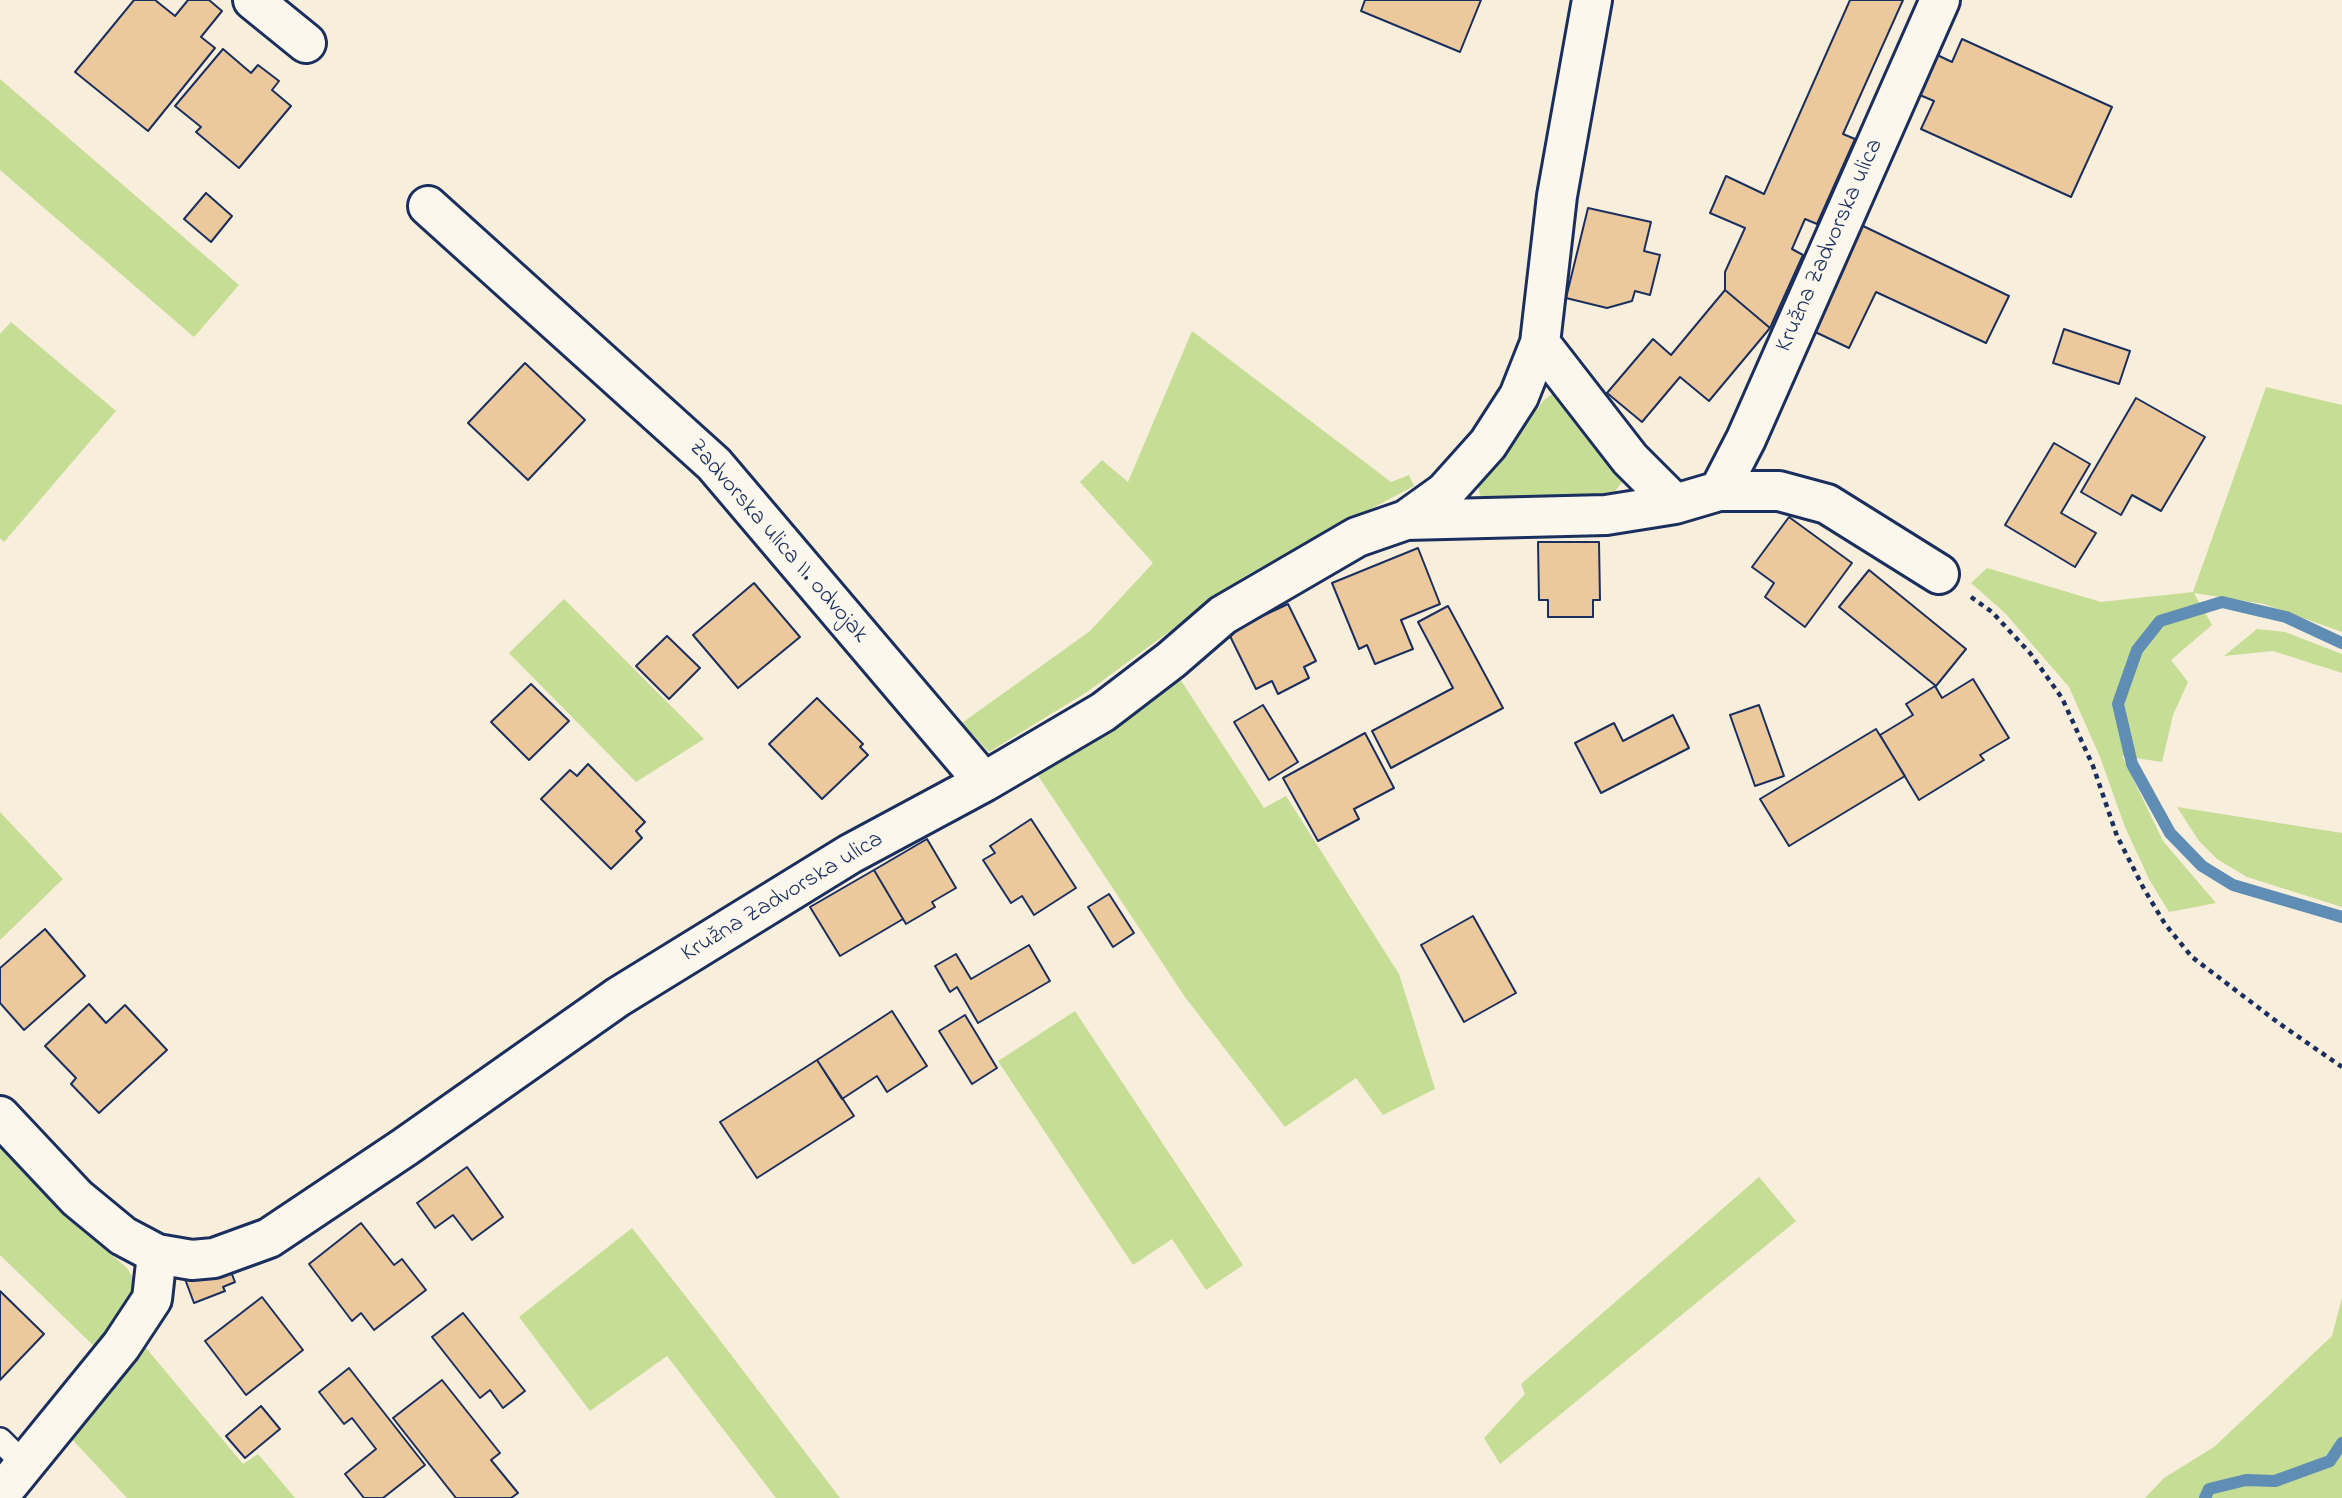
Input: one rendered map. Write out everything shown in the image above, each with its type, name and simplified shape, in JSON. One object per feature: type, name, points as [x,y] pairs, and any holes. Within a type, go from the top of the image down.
[{"type":"street","points":[[253,0],[306,43]]},
{"type":"street","name":"Kružna Zadvorska ulica","points":[[0,1116],[77,1198],[123,1236],[157,1254],[192,1260],[214,1258],[269,1238],[405,1147],[618,997],[850,855],[984,782],[1103,712],[1171,660],[1223,615],[1357,537],[1406,520],[1445,492],[1488,444],[1519,396],[1540,343],[1557,196],[1592,0]]},
{"type":"street","name":"Kružna Zadvorska ulica","points":[[1719,491],[1746,439],[1940,0]]},
{"type":"street","name":"Zadvorska ulica II. odvojak","points":[[428,206],[714,464],[984,782]]},
{"type":"street","points":[[1540,343],[1630,459],[1675,503]]},
{"type":"street","name":"Kružna Zadvorska ulica","points":[[1406,520],[1606,515],[1675,503],[1719,491],[1779,491],[1827,504],[1939,574]]},
{"type":"street","points":[[0,1498],[12,1452],[121,1346],[152,1299],[157,1254]]},
{"type":"path","points":[[1939,574],[1992,612],[2030,653],[2062,698],[2092,766],[2117,836],[2165,924],[2192,957],[2342,1067]]},
{"type":"green space","points":[[0,79],[239,285],[194,337],[0,170]]},
{"type":"green space","points":[[11,322],[116,411],[4,542],[0,538],[0,334]]},
{"type":"green space","points":[[1192,331],[1391,482],[1409,475],[1414,486],[1245,576],[1087,692],[989,752],[962,723],[1090,631],[1153,563],[1080,482],[1102,460],[1128,482]]},
{"type":"green space","points":[[2266,387],[2342,405],[2342,632],[2264,604],[2194,593],[2212,625],[2171,660],[2188,682],[2173,715],[2162,762],[2122,756],[2163,841],[2216,903],[2169,912],[2149,879],[2125,827],[2100,757],[2069,687],[2005,613],[1971,583],[1987,568],[2101,602],[2193,592]]},
{"type":"green space","points":[[1557,394],[1621,473],[1622,482],[1613,494],[1605,498],[1484,499],[1478,486],[1544,400]]},
{"type":"green space","points":[[564,599],[704,739],[636,782],[509,653]]},
{"type":"green space","points":[[2257,629],[2285,632],[2342,654],[2342,673],[2273,651],[2224,656]]},
{"type":"green space","points":[[1178,676],[1264,808],[1286,796],[1399,974],[1435,1089],[1383,1115],[1356,1078],[1285,1127],[1185,997],[1037,774]]},
{"type":"green space","points":[[2177,807],[2342,833],[2342,907],[2247,877],[2217,859],[2199,841]]},
{"type":"green space","points":[[0,812],[63,879],[0,940]]},
{"type":"green space","points":[[1075,1011],[1243,1265],[1206,1290],[1172,1239],[1133,1265],[998,1061]]},
{"type":"green space","points":[[0,1146],[64,1215],[127,1268],[133,1278],[136,1287],[133,1302],[98,1350],[0,1255]]},
{"type":"green space","points":[[1759,1177],[1796,1221],[1500,1464],[1484,1438],[1525,1394],[1521,1384]]},
{"type":"green space","points":[[632,1228],[840,1498],[776,1498],[667,1356],[590,1411],[519,1317]]},
{"type":"green space","points":[[2342,1298],[2342,1498],[2145,1498],[2164,1478],[2214,1447],[2332,1336]]},
{"type":"green space","points":[[141,1342],[243,1464],[258,1454],[295,1498],[127,1498],[68,1435]]},
{"type":"building","points":[[134,0],[155,0],[175,16],[188,0],[209,0],[222,11],[201,37],[215,48],[148,131],[75,72]]},
{"type":"building","points":[[1365,0],[1481,0],[1460,52],[1361,11]]},
{"type":"building","points":[[1850,0],[1903,0],[1843,134],[1855,139],[1817,224],[1805,219],[1792,249],[1803,255],[1770,328],[1725,290],[1725,272],[1745,228],[1710,213],[1726,176],[1764,194]]},
{"type":"building","points":[[1962,39],[2112,107],[2071,197],[1921,129],[1934,101],[1915,93],[1933,53],[1952,62]]},
{"type":"building","points":[[223,49],[251,73],[258,65],[279,81],[272,90],[291,106],[239,168],[196,132],[201,127],[175,106]]},
{"type":"building","points":[[206,193],[232,216],[211,242],[184,219]]},
{"type":"building","points":[[1588,208],[1651,222],[1644,251],[1660,255],[1650,295],[1635,291],[1632,301],[1607,308],[1566,298]]},
{"type":"building","points":[[1861,225],[2009,296],[1986,343],[1876,292],[1849,348],[1811,330]]},
{"type":"building","points":[[1725,290],[1770,328],[1709,401],[1680,377],[1642,422],[1607,393],[1653,339],[1671,355]]},
{"type":"building","points":[[2064,329],[2130,351],[2119,384],[2053,363]]},
{"type":"building","points":[[525,363],[585,420],[528,480],[468,423]]},
{"type":"building","points":[[2136,398],[2205,437],[2161,511],[2132,495],[2121,515],[2081,492]]},
{"type":"building","points":[[2054,443],[2090,464],[2061,513],[2096,533],[2075,567],[2005,525]]},
{"type":"building","points":[[1789,517],[1852,563],[1805,627],[1765,597],[1774,583],[1752,567]]},
{"type":"building","points":[[1538,542],[1599,542],[1600,600],[1593,600],[1593,617],[1548,617],[1548,600],[1539,600]]},
{"type":"building","points":[[1418,548],[1440,604],[1401,620],[1413,649],[1375,664],[1367,645],[1359,649],[1332,583]]},
{"type":"building","points":[[1869,570],[1966,649],[1936,686],[1839,607]]},
{"type":"building","points":[[754,583],[800,637],[738,688],[693,635]]},
{"type":"building","points":[[1288,604],[1316,661],[1304,667],[1309,678],[1278,694],[1272,681],[1256,689],[1228,632]]},
{"type":"building","points":[[1448,606],[1503,708],[1391,768],[1372,731],[1453,688],[1418,622]]},
{"type":"building","points":[[667,636],[700,668],[669,699],[636,666]]},
{"type":"building","points":[[1973,679],[2009,738],[1980,755],[1984,760],[1919,800],[1880,735],[1913,715],[1906,704],[1935,686],[1942,698]]},
{"type":"building","points":[[531,684],[569,721],[529,760],[491,722]]},
{"type":"building","points":[[817,698],[863,744],[860,747],[868,755],[822,799],[769,744]]},
{"type":"building","points":[[1263,705],[1298,762],[1269,780],[1234,722]]},
{"type":"building","points":[[1759,705],[1784,776],[1755,786],[1730,715]]},
{"type":"building","points":[[1673,715],[1689,748],[1601,793],[1575,743],[1614,723],[1623,741]]},
{"type":"building","points":[[1876,729],[1905,776],[1789,846],[1760,799]]},
{"type":"building","points":[[1365,733],[1394,788],[1354,809],[1359,819],[1318,841],[1283,778]]},
{"type":"building","points":[[588,764],[645,822],[636,831],[642,838],[611,869],[541,799],[570,770],[577,776]]},
{"type":"building","points":[[1031,819],[1076,888],[1034,915],[1022,896],[1011,903],[983,860],[995,853],[990,846]]},
{"type":"building","points":[[927,839],[956,888],[932,902],[935,907],[906,924],[874,870]]},
{"type":"building","points":[[874,870],[903,919],[840,956],[810,907]]},
{"type":"building","points":[[1109,894],[1134,933],[1113,947],[1088,907]]},
{"type":"building","points":[[1473,916],[1516,993],[1464,1022],[1421,945]]},
{"type":"building","points":[[45,929],[85,976],[24,1030],[0,1003],[0,968]]},
{"type":"building","points":[[1029,945],[1050,981],[978,1023],[957,987],[950,992],[935,966],[956,954],[971,979]]},
{"type":"building","points":[[89,1004],[106,1023],[125,1005],[167,1050],[99,1113],[71,1084],[76,1078],[45,1046]]},
{"type":"building","points":[[892,1011],[927,1066],[887,1092],[877,1076],[842,1099],[817,1060]]},
{"type":"building","points":[[965,1015],[997,1068],[972,1084],[939,1031]]},
{"type":"building","points":[[817,1060],[854,1116],[757,1178],[720,1122]]},
{"type":"building","points":[[467,1167],[503,1217],[472,1240],[453,1215],[435,1228],[417,1203]]},
{"type":"building","points":[[361,1223],[394,1265],[402,1259],[426,1290],[374,1330],[361,1313],[352,1321],[309,1264]]},
{"type":"building","points":[[215,1266],[229,1267],[235,1282],[223,1287],[225,1291],[194,1303],[185,1279]]},
{"type":"building","points":[[0,1291],[44,1334],[0,1380]]},
{"type":"building","points":[[262,1297],[303,1350],[246,1395],[205,1341]]},
{"type":"building","points":[[463,1313],[525,1391],[503,1408],[490,1390],[480,1398],[432,1337]]},
{"type":"building","points":[[349,1368],[425,1465],[383,1498],[364,1498],[345,1474],[376,1449],[352,1418],[344,1424],[319,1392]]},
{"type":"building","points":[[442,1380],[500,1453],[491,1460],[518,1493],[511,1498],[456,1498],[393,1418]]},
{"type":"building","points":[[261,1406],[280,1429],[245,1458],[226,1436]]},
{"type":"waterway","points":[[2342,643],[2286,617],[2222,602],[2160,621],[2137,650],[2118,704],[2132,764],[2170,833],[2202,866],[2233,885],[2342,917]]},
{"type":"waterway","points":[[2205,1498],[2209,1489],[2246,1480],[2275,1481],[2330,1461],[2342,1443]]}]
